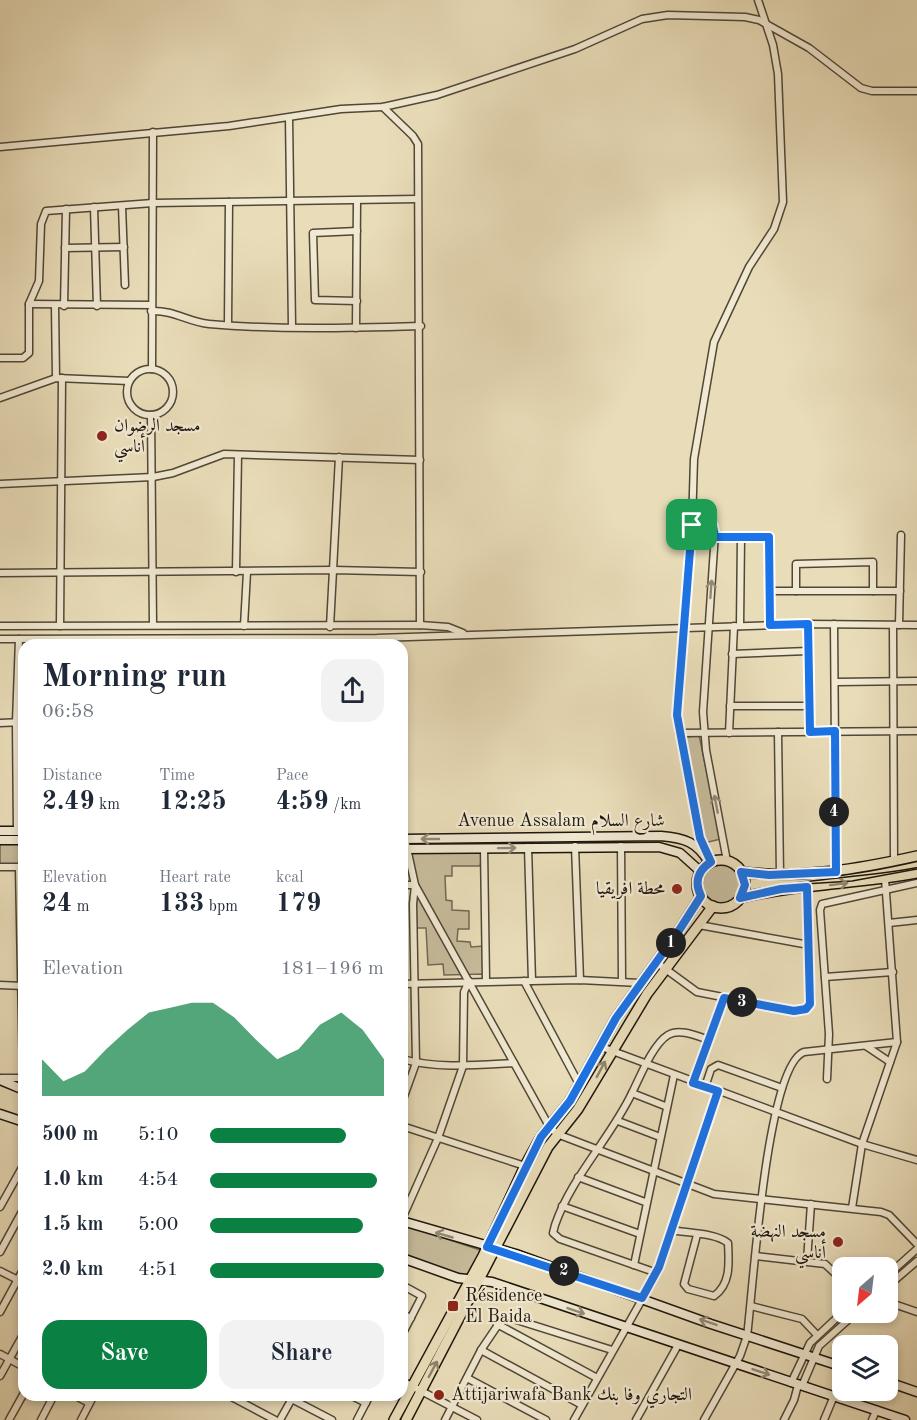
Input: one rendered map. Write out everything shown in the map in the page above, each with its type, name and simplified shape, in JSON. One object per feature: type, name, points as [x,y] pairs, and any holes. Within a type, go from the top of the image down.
[{"type":"main road","points":[[741,872],[780,875],[836,872],[917,856]]},
{"type":"main road","points":[[740,898],[745,885],[741,872],[728,861],[710,863],[700,871],[697,884],[701,896],[713,906],[728,906],[740,898],[781,889],[886,884],[917,873]]},
{"type":"main road","points":[[406,1420],[480,1280],[525,1166],[549,1126],[564,1110],[599,1046],[640,983],[701,896]]},
{"type":"main road","points":[[408,1394],[469,1280],[492,1248],[538,1164],[557,1134],[578,1109],[611,1051],[665,969],[713,906]]},
{"type":"main road","points":[[394,1420],[404,1401]]},
{"type":"street","points":[[710,863],[700,838],[679,733],[678,696],[692,525],[694,459],[707,392],[710,353],[739,287],[774,229],[783,202],[778,74],[758,0]]},
{"type":"street","points":[[0,147],[384,107],[437,95],[575,49],[642,19],[657,16],[759,20],[766,26],[809,48],[861,88],[872,91],[917,91]]},
{"type":"street","points":[[384,107],[418,144],[420,625]]},
{"type":"street","points":[[289,118],[292,326]]},
{"type":"street","points":[[152,369],[153,132]]},
{"type":"street","points":[[0,358],[22,358],[29,353],[29,304],[39,281],[42,217],[46,211],[153,203],[417,199]]},
{"type":"street","points":[[356,328],[357,201]]},
{"type":"street","points":[[228,324],[229,202]]},
{"type":"street","points":[[122,206],[125,285]]},
{"type":"street","points":[[94,207],[97,306]]},
{"type":"street","points":[[64,306],[66,209]]},
{"type":"street","points":[[357,231],[313,234],[315,300],[357,301]]},
{"type":"street","points":[[65,248],[124,247]]},
{"type":"street","points":[[29,304],[151,308],[174,312],[206,324],[356,328],[420,326]]},
{"type":"street","points":[[55,306],[59,378],[60,626]]},
{"type":"street","points":[[152,369],[169,379],[173,392],[164,410],[151,415],[138,412],[128,401],[129,381],[138,372],[152,369]]},
{"type":"street","points":[[0,398],[59,378],[129,381]]},
{"type":"street","points":[[151,415],[153,626]]},
{"type":"street","points":[[0,484],[113,481],[153,477],[173,473],[224,454],[420,460]]},
{"type":"street","points":[[236,572],[238,455]]},
{"type":"street","points":[[330,627],[339,457]]},
{"type":"street","points":[[692,525],[699,523],[711,525],[715,537],[708,627],[704,734],[728,861]]},
{"type":"street","points":[[894,861],[896,625],[900,591],[901,535]]},
{"type":"street","points":[[715,537],[769,537],[770,625]]},
{"type":"street","points":[[729,733],[732,654],[737,626],[741,537]]},
{"type":"street","points":[[796,591],[796,564],[873,562],[873,591]]},
{"type":"street","points":[[0,573],[333,570],[421,572]]},
{"type":"street","points":[[244,626],[247,572]]},
{"type":"street","points":[[770,591],[900,591]]},
{"type":"street","points":[[808,624],[810,732]]},
{"type":"street","points":[[834,624],[837,682],[836,872]]},
{"type":"street","points":[[0,626],[420,625],[448,627],[466,634]]},
{"type":"street","points":[[402,639],[466,634],[770,625],[917,625]]},
{"type":"street","points":[[0,639],[19,639]]},
{"type":"street","points":[[732,654],[808,651]]},
{"type":"street","points":[[18,667],[16,723],[18,766]]},
{"type":"street","points":[[837,682],[917,681]]},
{"type":"street","points":[[730,706],[809,706]]},
{"type":"street","points":[[0,723],[16,723]]},
{"type":"street","points":[[679,733],[917,731]]},
{"type":"street","points":[[778,732],[780,875]]},
{"type":"street","points":[[0,831],[18,831]]},
{"type":"street","name":"Avenue Assalam شارع السلام","points":[[408,839],[661,836],[691,842]]},
{"type":"street","points":[[700,838],[691,842],[700,849],[710,863]]},
{"type":"street","points":[[0,840],[18,840]]},
{"type":"street","points":[[575,846],[580,980]]},
{"type":"street","points":[[621,846],[622,980]]},
{"type":"street","name":"Avenue Assalam شارع السلام","points":[[408,849],[621,846],[671,849],[688,858],[700,871]]},
{"type":"street","points":[[528,847],[532,981]]},
{"type":"street","points":[[484,848],[486,981]]},
{"type":"street","points":[[408,862],[415,885],[549,1126],[557,1134],[714,1194],[886,1213],[917,1244]]},
{"type":"street","points":[[0,867],[18,867]]},
{"type":"street","points":[[827,1079],[829,1049],[822,904],[886,884],[917,883]]},
{"type":"street","points":[[852,1208],[862,1144],[897,1042],[886,884]]},
{"type":"street","points":[[408,885],[415,885]]},
{"type":"street","points":[[408,1085],[416,1063],[417,985],[413,904],[415,885]]},
{"type":"street","points":[[656,962],[692,990],[794,1011],[806,1009],[811,999],[807,887]]},
{"type":"street","points":[[889,923],[917,920]]},
{"type":"street","points":[[699,925],[809,945]]},
{"type":"street","points":[[825,977],[892,972]]},
{"type":"street","points":[[408,984],[469,981],[580,980],[622,980],[640,983]]},
{"type":"street","points":[[408,1206],[438,1138],[463,1066],[464,992],[469,981]]},
{"type":"street","points":[[524,981],[579,1084]]},
{"type":"street","points":[[0,985],[18,986]]},
{"type":"street","points":[[693,1083],[724,998]]},
{"type":"street","points":[[657,1273],[555,1236],[555,1225],[562,1206],[578,1177],[618,1121],[646,1063],[664,1038],[672,1033],[684,1032],[709,1040]]},
{"type":"street","points":[[704,1420],[735,1365],[747,1336],[774,1112],[782,1088],[798,1055],[829,1049],[897,1042]]},
{"type":"street","points":[[599,1046],[693,1083],[862,1144],[917,1160]]},
{"type":"street","points":[[866,1046],[890,1062]]},
{"type":"street","points":[[408,1061],[463,1066],[514,1063]]},
{"type":"street","points":[[705,1087],[711,1069],[718,1065],[782,1088]]},
{"type":"street","points":[[634,1264],[645,1202],[655,1170],[665,1106],[674,1075]]},
{"type":"street","points":[[0,1079],[18,1078]]},
{"type":"street","points":[[0,1079],[18,1087]]},
{"type":"street","points":[[574,1420],[657,1273],[718,1091]]},
{"type":"street","points":[[632,1093],[665,1106]]},
{"type":"street","points":[[0,1114],[18,1120]]},
{"type":"street","points":[[618,1121],[660,1137]]},
{"type":"street","points":[[408,1127],[525,1166]]},
{"type":"street","points":[[0,1207],[18,1175]]},
{"type":"street","points":[[578,1177],[645,1202]]},
{"type":"street","points":[[807,1262],[811,1204]]},
{"type":"street","points":[[562,1206],[640,1234]]},
{"type":"street","points":[[0,1252],[18,1219]]},
{"type":"street","points":[[408,1222],[642,1298],[747,1336],[832,1362]]},
{"type":"street","points":[[672,1230],[723,1239],[728,1243],[729,1269],[723,1289],[714,1296],[688,1289],[684,1284],[697,1235]]},
{"type":"street","points":[[898,1266],[917,1249]]},
{"type":"street","points":[[756,1256],[807,1262],[828,1266],[832,1270]]},
{"type":"street","points":[[408,1260],[469,1280],[480,1280],[832,1395]]},
{"type":"street","points":[[898,1277],[917,1261]]},
{"type":"street","points":[[0,1271],[18,1280]]},
{"type":"street","points":[[0,1312],[18,1285]]},
{"type":"street","points":[[408,1288],[422,1296],[408,1324]]},
{"type":"street","points":[[898,1305],[917,1312]]},
{"type":"street","points":[[751,1306],[802,1319],[817,1335]]},
{"type":"street","points":[[445,1420],[481,1350],[497,1324],[507,1316],[612,1350]]},
{"type":"street","points":[[784,1420],[794,1400],[797,1384],[817,1335],[832,1322]]},
{"type":"street","points":[[797,1384],[808,1354],[845,1323]]},
{"type":"street","points":[[497,1324],[597,1378]]},
{"type":"street","points":[[0,1376],[18,1344]]},
{"type":"street","points":[[636,1420],[678,1345]]},
{"type":"street","points":[[481,1350],[582,1405]]},
{"type":"street","points":[[0,1354],[18,1364]]},
{"type":"street","points":[[467,1378],[546,1420]]},
{"type":"street","points":[[408,1384],[477,1420]]},
{"type":"street","points":[[898,1385],[917,1392]]},
{"type":"street","points":[[9,1420],[20,1401]]},
{"type":"street","points":[[40,1420],[51,1401]]},
{"type":"street","points":[[81,1420],[89,1403],[85,1401]]},
{"type":"street","points":[[239,1401],[275,1420]]},
{"type":"street","points":[[280,1420],[291,1401]]},
{"type":"street","points":[[300,1401],[332,1420]]},
{"type":"street","points":[[357,1420],[366,1403],[362,1401]]},
{"type":"street","points":[[824,1420],[832,1401]]},
{"type":"street","points":[[848,1401],[905,1420]]},
{"type":"street","points":[[872,1420],[876,1411]]},
{"type":"shaded area","points":[[699,735],[721,839],[704,843],[682,738]]},
{"type":"shaded area","points":[[0,840],[18,840],[18,867],[0,867]]},
{"type":"shaded area","points":[[484,848],[480,866],[452,866],[452,876],[445,876],[446,900],[452,901],[452,910],[469,911],[469,929],[458,929],[457,941],[470,942],[471,947],[484,946],[484,974],[444,975],[443,964],[428,965],[426,928],[417,928],[415,885],[408,885],[408,849]]},
{"type":"shaded area","points":[[722,865],[736,870],[741,884],[736,898],[722,903],[708,898],[703,884],[708,870]]},
{"type":"shaded area","points":[[408,1226],[483,1251],[467,1282],[408,1263]]},
{"type":"tram line","points":[[773,886],[852,881],[917,869]]},
{"type":"place","name":"مسجد الرضوان أناسي","points":[[102,436]]},
{"type":"place","name":"محطة افريقيا","points":[[677,889]]},
{"type":"place","name":"مسجد النهضة أناسي","points":[[838,1242]]},
{"type":"place","name":"Résidence El Baida","points":[[453,1306]]},
{"type":"place","name":"Attijariwafa Bank التجاري وفا بنك","points":[[439,1395]]},
{"type":"route","points":[[699,523],[711,525],[715,537],[769,537],[770,625],[808,624],[810,732],[835,731],[836,872],[769,875],[741,872],[745,885],[740,898],[781,889],[807,887],[810,1004],[802,1011],[794,1011],[724,998],[693,1083],[718,1091],[659,1267],[642,1298],[516,1254],[487,1247],[541,1137],[570,1101],[616,1018],[701,896],[697,884],[698,875],[711,862],[700,838],[677,715],[682,628],[692,525],[699,523]]}]
